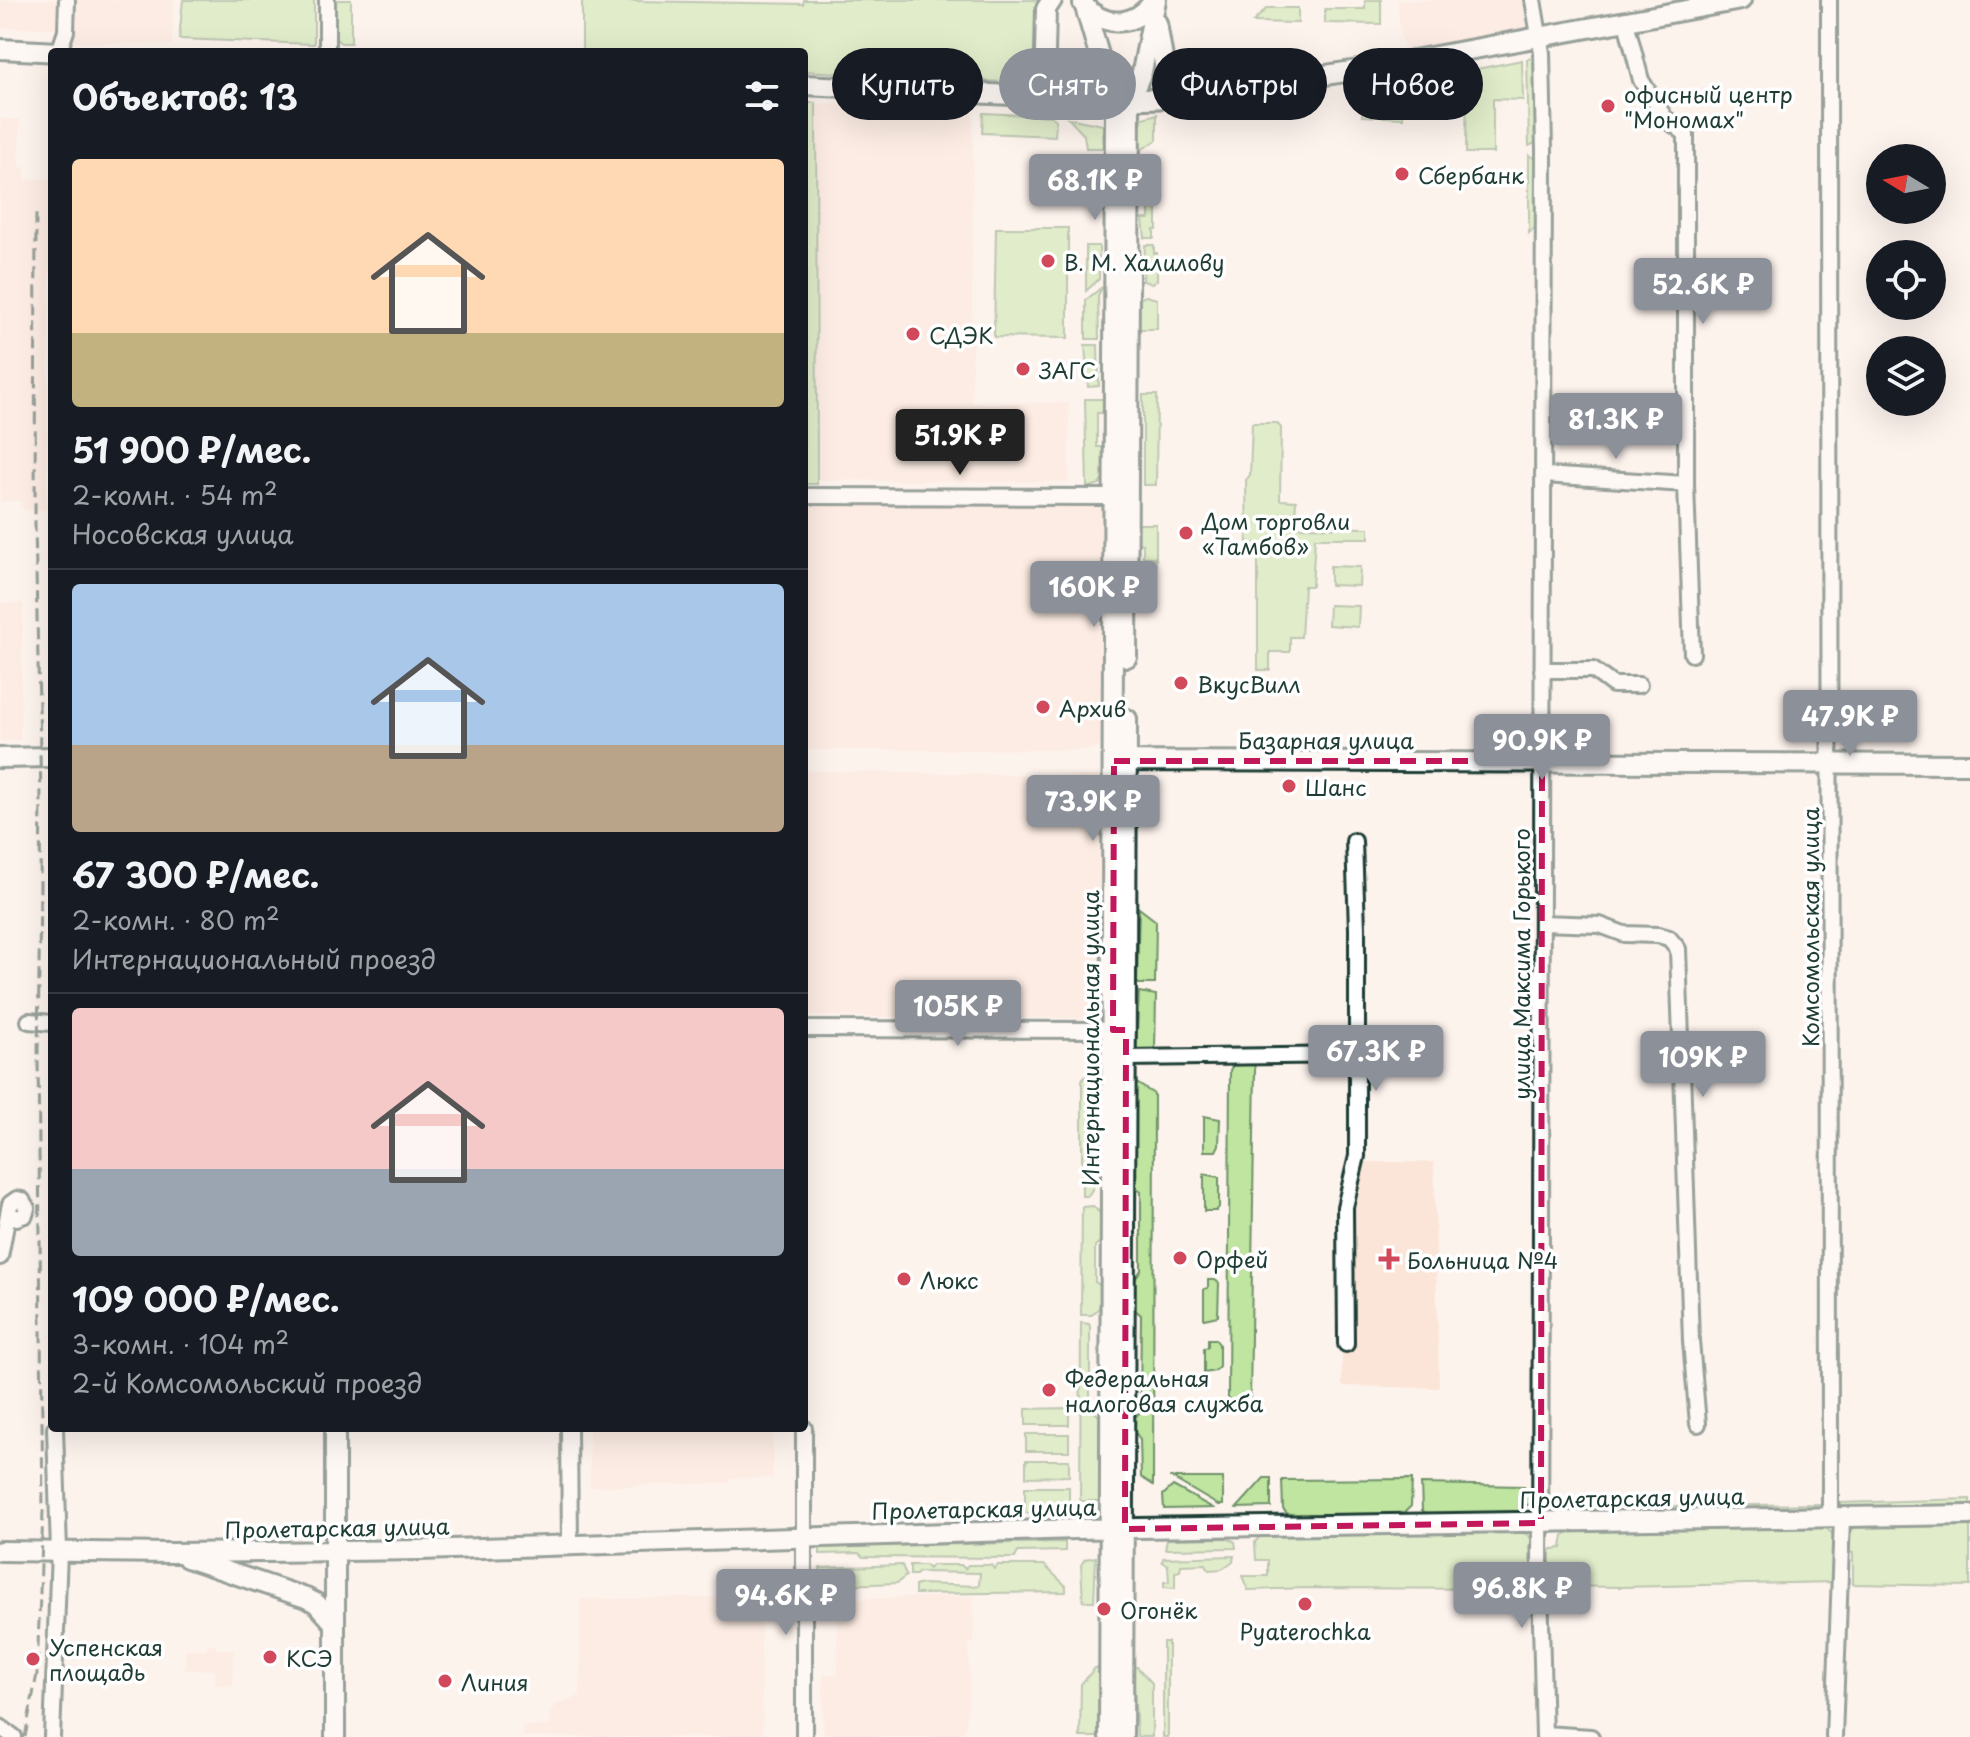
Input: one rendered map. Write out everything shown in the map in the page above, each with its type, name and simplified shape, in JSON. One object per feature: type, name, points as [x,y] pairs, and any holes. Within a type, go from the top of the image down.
[{"type":"main road","points":[[1045,48],[1046,9],[1052,0]]},
{"type":"main road","points":[[1327,75],[1741,0]]},
{"type":"main road","points":[[1083,2],[1105,21],[1124,22],[1155,5],[1162,48]]},
{"type":"main road","name":"Интернациональная улица","points":[[1083,2],[1097,48]]},
{"type":"main road","name":"Интернациональная улица","points":[[1136,81],[1142,72],[1155,5]]},
{"type":"main road","points":[[0,49],[48,51]]},
{"type":"main road","points":[[808,85],[999,95]]},
{"type":"main road","name":"Интернациональная улица","points":[[1123,120],[1118,1530],[1123,1737]]},
{"type":"main road","points":[[0,758],[48,757]]},
{"type":"main road","name":"Базарная улица","points":[[1121,761],[1970,764]]},
{"type":"main road","name":"Интернациональная улица","points":[[1109,1737],[1118,1530],[1126,1058],[1119,1030]]},
{"type":"main road","points":[[335,1432],[335,1737]]},
{"type":"main road","name":"Пролетарская улица","points":[[0,1551],[334,1551],[782,1540],[804,1536],[1970,1515]]},
{"type":"main road","points":[[173,1553],[306,1598],[316,1603],[334,1623]]},
{"type":"street","points":[[60,48],[66,31],[67,0]]},
{"type":"street","points":[[327,0],[327,48]]},
{"type":"street","name":"улица Максима Горького","points":[[1533,0],[1542,53],[1544,150],[1541,1523],[1544,1736]]},
{"type":"street","name":"Комсомольская улица","points":[[1829,0],[1836,1518],[1834,1737]]},
{"type":"street","points":[[1626,22],[1641,80],[1665,118],[1686,134],[1686,484],[1692,654]]},
{"type":"street","points":[[1543,475],[1686,484]]},
{"type":"street","points":[[808,496],[1122,497]]},
{"type":"street","points":[[1542,670],[1593,670],[1613,685],[1639,685]]},
{"type":"street","points":[[1346,1344],[1345,1207],[1357,1156],[1354,841]]},
{"type":"street","points":[[1542,923],[1600,925],[1624,934],[1658,935],[1669,938],[1678,949],[1691,1341],[1698,1424]]},
{"type":"street","points":[[29,1021],[48,1023]]},
{"type":"street","points":[[808,1029],[1119,1030]]},
{"type":"street","points":[[1126,1058],[1358,1055]]},
{"type":"street","points":[[0,1257],[9,1209]]},
{"type":"street","points":[[52,1737],[59,1551],[55,1432]]},
{"type":"street","points":[[569,1432],[570,1546]]},
{"type":"street","points":[[804,1432],[804,1737]]},
{"type":"street","points":[[0,1727],[14,1737]]},
{"type":"street","points":[[1544,1736],[1591,1737]]},
{"type":"highlighted area","points":[[1114,761],[1542,761],[1541,1523],[1125,1529],[1126,1030],[1113,1030]]},
{"type":"shaded area","points":[[0,0],[57,0],[57,28],[0,28]]},
{"type":"shaded area","points":[[74,0],[174,0],[172,45],[72,42]]},
{"type":"shaded area","points":[[1398,0],[1523,0],[1526,28],[1517,34],[1432,48],[1406,48],[1400,36]]},
{"type":"shaded area","points":[[816,103],[832,104],[832,120],[973,120],[972,403],[1069,403],[1069,482],[819,480]]},
{"type":"shaded area","points":[[0,119],[20,119],[20,167],[25,167],[25,179],[48,179],[46,510],[23,510],[20,501],[0,501]]},
{"type":"shaded area","points":[[808,505],[1101,506],[1102,740],[1099,747],[1091,750],[808,750]]},
{"type":"shaded area","points":[[0,603],[23,603],[20,741],[0,741]]},
{"type":"shaded area","points":[[808,771],[1099,776],[1103,784],[1103,1002],[1099,1012],[1086,1018],[808,1016]]},
{"type":"shaded area","name":"Больница №4","points":[[1352,1162],[1434,1162],[1439,1388],[1342,1386],[1340,1219]]},
{"type":"shaded area","points":[[589,1432],[773,1432],[773,1478],[731,1478],[730,1483],[590,1487]]},
{"type":"shaded area","points":[[973,1596],[974,1644],[969,1644],[969,1697],[964,1737],[823,1737],[823,1674],[838,1674],[836,1599]]},
{"type":"shaded area","points":[[760,1597],[763,1737],[522,1737],[522,1726],[550,1726],[550,1712],[557,1703],[580,1696],[580,1599]]},
{"type":"shaded area","points":[[208,1644],[216,1644],[216,1649],[234,1649],[233,1685],[215,1685],[215,1670],[185,1670],[185,1649],[207,1649]]},
{"type":"green space","points":[[183,0],[314,0],[314,44],[179,39]]},
{"type":"green space","points":[[336,0],[351,0],[351,43],[341,43],[336,39]]},
{"type":"green space","points":[[582,0],[803,4],[804,0],[1039,0],[1038,48],[999,48],[999,82],[983,81],[983,48],[832,48],[832,73],[808,71],[808,48],[582,48]]},
{"type":"green space","points":[[1365,0],[1381,0],[1381,24],[1325,23],[1325,9],[1365,9]]},
{"type":"green space","points":[[1267,8],[1298,8],[1298,23],[1253,22]]},
{"type":"green space","points":[[1534,58],[1535,143],[1529,146],[1527,59]]},
{"type":"green space","points":[[1522,60],[1523,100],[1493,99],[1493,153],[1466,153],[1466,120],[1483,120],[1483,68]]},
{"type":"green space","points":[[808,103],[816,103],[817,484],[808,484]]},
{"type":"green space","points":[[983,113],[999,114],[999,120],[1056,120],[1055,136],[982,133]]},
{"type":"green space","points":[[1152,115],[1152,120],[1157,120],[1157,140],[1141,150],[1139,128],[1143,118]]},
{"type":"green space","points":[[1070,120],[1103,125],[1104,148],[1086,148],[1084,135]]},
{"type":"green space","points":[[1529,155],[1536,159],[1536,227],[1529,233]]},
{"type":"green space","points":[[1157,190],[1157,230],[1154,230],[1154,238],[1145,238],[1143,219],[1149,219],[1149,203],[1143,201]]},
{"type":"green space","points":[[996,228],[1068,228],[1068,338],[994,337]]},
{"type":"green space","points":[[1145,245],[1154,245],[1154,253],[1157,253],[1157,280],[1152,284],[1143,281]]},
{"type":"green space","points":[[1086,246],[1099,246],[1099,279],[1086,291]]},
{"type":"green space","points":[[1102,287],[1098,296],[1099,339],[1086,339],[1086,300]]},
{"type":"green space","points":[[1146,296],[1157,299],[1157,329],[1138,329],[1138,299]]},
{"type":"green space","points":[[1085,345],[1098,345],[1099,386],[1088,387]]},
{"type":"green space","points":[[1143,395],[1157,395],[1156,485],[1143,485]]},
{"type":"green space","points":[[1085,399],[1106,399],[1107,413],[1097,413],[1097,447],[1107,447],[1107,470],[1100,484],[1087,488]]},
{"type":"green space","points":[[1252,423],[1277,423],[1281,428],[1280,500],[1296,501],[1294,527],[1369,528],[1369,538],[1315,538],[1312,586],[1304,586],[1301,637],[1290,637],[1290,652],[1270,652],[1270,670],[1258,670],[1258,544],[1247,542],[1246,480],[1250,475]]},
{"type":"green space","points":[[1137,524],[1156,524],[1156,557],[1143,557],[1143,544],[1137,543]]},
{"type":"green space","points":[[1143,559],[1156,559],[1156,611],[1143,611]]},
{"type":"green space","points":[[1330,566],[1360,567],[1359,586],[1330,585]]},
{"type":"green space","points":[[1329,605],[1359,606],[1358,627],[1328,625]]},
{"type":"green space","points":[[1139,908],[1156,921],[1155,984],[1137,982]]},
{"type":"green space","points":[[1139,992],[1156,995],[1155,1052],[1136,1052]]},
{"type":"green space","points":[[1235,1062],[1253,1062],[1255,1069],[1250,1403],[1233,1402],[1228,1398],[1230,1070]]},
{"type":"green space","points":[[1101,1074],[1093,1083],[1093,1188],[1088,1196],[1082,1196],[1082,1080],[1087,1075]]},
{"type":"green space","points":[[1135,1082],[1154,1094],[1153,1485],[1141,1477],[1140,1439],[1134,1431],[1134,1418],[1140,1412],[1141,1315],[1134,1309],[1134,1280],[1141,1270],[1141,1192],[1134,1187]]},
{"type":"green space","points":[[1204,1116],[1220,1119],[1216,1151],[1204,1151]]},
{"type":"green space","points":[[1204,1174],[1219,1177],[1219,1207],[1216,1211],[1204,1211]]},
{"type":"green space","points":[[1093,1206],[1100,1213],[1100,1242],[1095,1246],[1095,1282],[1101,1286],[1100,1307],[1092,1315],[1081,1315],[1082,1207]]},
{"type":"green space","points":[[1208,1280],[1219,1283],[1218,1316],[1204,1319],[1204,1289],[1208,1288]]},
{"type":"green space","points":[[1081,1323],[1090,1327],[1090,1408],[1099,1416],[1099,1501],[1080,1501]]},
{"type":"green space","points":[[1208,1339],[1215,1339],[1219,1344],[1219,1367],[1204,1373],[1204,1348],[1208,1347]]},
{"type":"green space","points":[[1069,1408],[1069,1425],[1026,1425],[1026,1409]]},
{"type":"green space","points":[[1026,1434],[1069,1434],[1069,1451],[1026,1451]]},
{"type":"green space","points":[[1026,1460],[1069,1460],[1069,1476],[1026,1477]]},
{"type":"green space","points":[[1172,1478],[1223,1478],[1223,1505],[1218,1505]]},
{"type":"green space","points":[[1264,1478],[1271,1478],[1271,1507],[1237,1508]]},
{"type":"green space","points":[[1412,1479],[1411,1506],[1402,1515],[1291,1518],[1283,1509],[1282,1480]]},
{"type":"green space","points":[[1421,1484],[1524,1486],[1525,1492],[1531,1493],[1531,1504],[1526,1505],[1523,1514],[1428,1515],[1422,1510]]},
{"type":"green space","points":[[1173,1486],[1213,1508],[1164,1509],[1163,1495]]},
{"type":"green space","points":[[1025,1487],[1069,1487],[1069,1512],[1025,1513]]},
{"type":"green space","points":[[1970,1499],[1970,1508],[1842,1508],[1839,1503]]},
{"type":"green space","points":[[1824,1504],[1818,1509],[1559,1513],[1550,1508]]},
{"type":"green space","points":[[1970,1524],[1970,1586],[1853,1584],[1853,1553],[1846,1551],[1849,1532],[1854,1527]]},
{"type":"green space","points":[[1825,1527],[1834,1535],[1834,1582],[1622,1587],[1553,1586],[1550,1583],[1550,1552],[1562,1548],[1564,1535],[1571,1530]]},
{"type":"green space","points":[[1510,1531],[1527,1534],[1533,1540],[1530,1560],[1534,1560],[1533,1579],[1520,1589],[1248,1590],[1242,1576],[1268,1576],[1268,1560],[1256,1560],[1255,1542],[1261,1535]]},
{"type":"green space","points":[[1227,1538],[1235,1542],[1236,1548],[1165,1549],[1167,1539]]},
{"type":"green space","points":[[1065,1542],[1065,1551],[1018,1552],[1015,1558],[820,1554],[820,1548],[824,1547]]},
{"type":"green space","points":[[1234,1556],[1233,1561],[1222,1569],[1209,1570],[1206,1564],[1181,1565],[1180,1571],[1175,1572],[1175,1588],[1164,1587],[1164,1582],[1169,1582],[1168,1565],[1162,1562],[1163,1558]]},
{"type":"green space","points":[[1096,1557],[1094,1601],[1083,1601],[1081,1565],[1085,1559]]},
{"type":"green space","points":[[902,1565],[906,1576],[897,1583],[821,1586],[820,1568]]},
{"type":"green space","points":[[910,1565],[925,1565],[929,1569],[932,1565],[961,1565],[965,1569],[968,1565],[991,1565],[994,1569],[998,1565],[1044,1565],[1066,1586],[1066,1592],[915,1594],[915,1586],[921,1584],[979,1586],[980,1573],[919,1572],[910,1575]]},
{"type":"green space","points":[[1163,1642],[1168,1642],[1168,1737],[1163,1737]]},
{"type":"green space","points":[[1098,1667],[1099,1737],[1080,1737],[1081,1684]]},
{"type":"green space","points":[[1133,1667],[1137,1667],[1152,1683],[1152,1737],[1137,1737]]},
{"type":"railway","points":[[25,1737],[37,1674],[43,1511],[38,1057],[41,797],[35,525],[36,211]]},
{"type":"place","name":"офисный центр \"Мономах\"","points":[[1608,106]]},
{"type":"place","name":"Сбербанк","points":[[1402,174]]},
{"type":"place","name":"В. М. Халилову","points":[[1048,261]]},
{"type":"place","name":"СДЭК","points":[[913,334]]},
{"type":"place","name":"ЗАГС","points":[[1023,369]]},
{"type":"place","name":"Дом торговли «Тамбов»","points":[[1186,533]]},
{"type":"place","name":"ВкусВилл","points":[[1181,683]]},
{"type":"place","name":"Архив","points":[[1043,707]]},
{"type":"place","name":"Шанс","points":[[1289,786]]},
{"type":"place","name":"Орфей","points":[[1180,1258]]},
{"type":"place","name":"Больница №4","points":[[1389,1259]]},
{"type":"place","name":"Люкс","points":[[904,1279]]},
{"type":"place","name":"Федеральная налоговая служба","points":[[1049,1390]]},
{"type":"place","name":"Pyaterochka","points":[[1305,1604]]},
{"type":"place","name":"Огонёк","points":[[1104,1609]]},
{"type":"place","name":"КСЭ","points":[[270,1657]]},
{"type":"place","name":"Успенская площадь","points":[[33,1659]]},
{"type":"place","name":"Линия","points":[[445,1681]]}]
